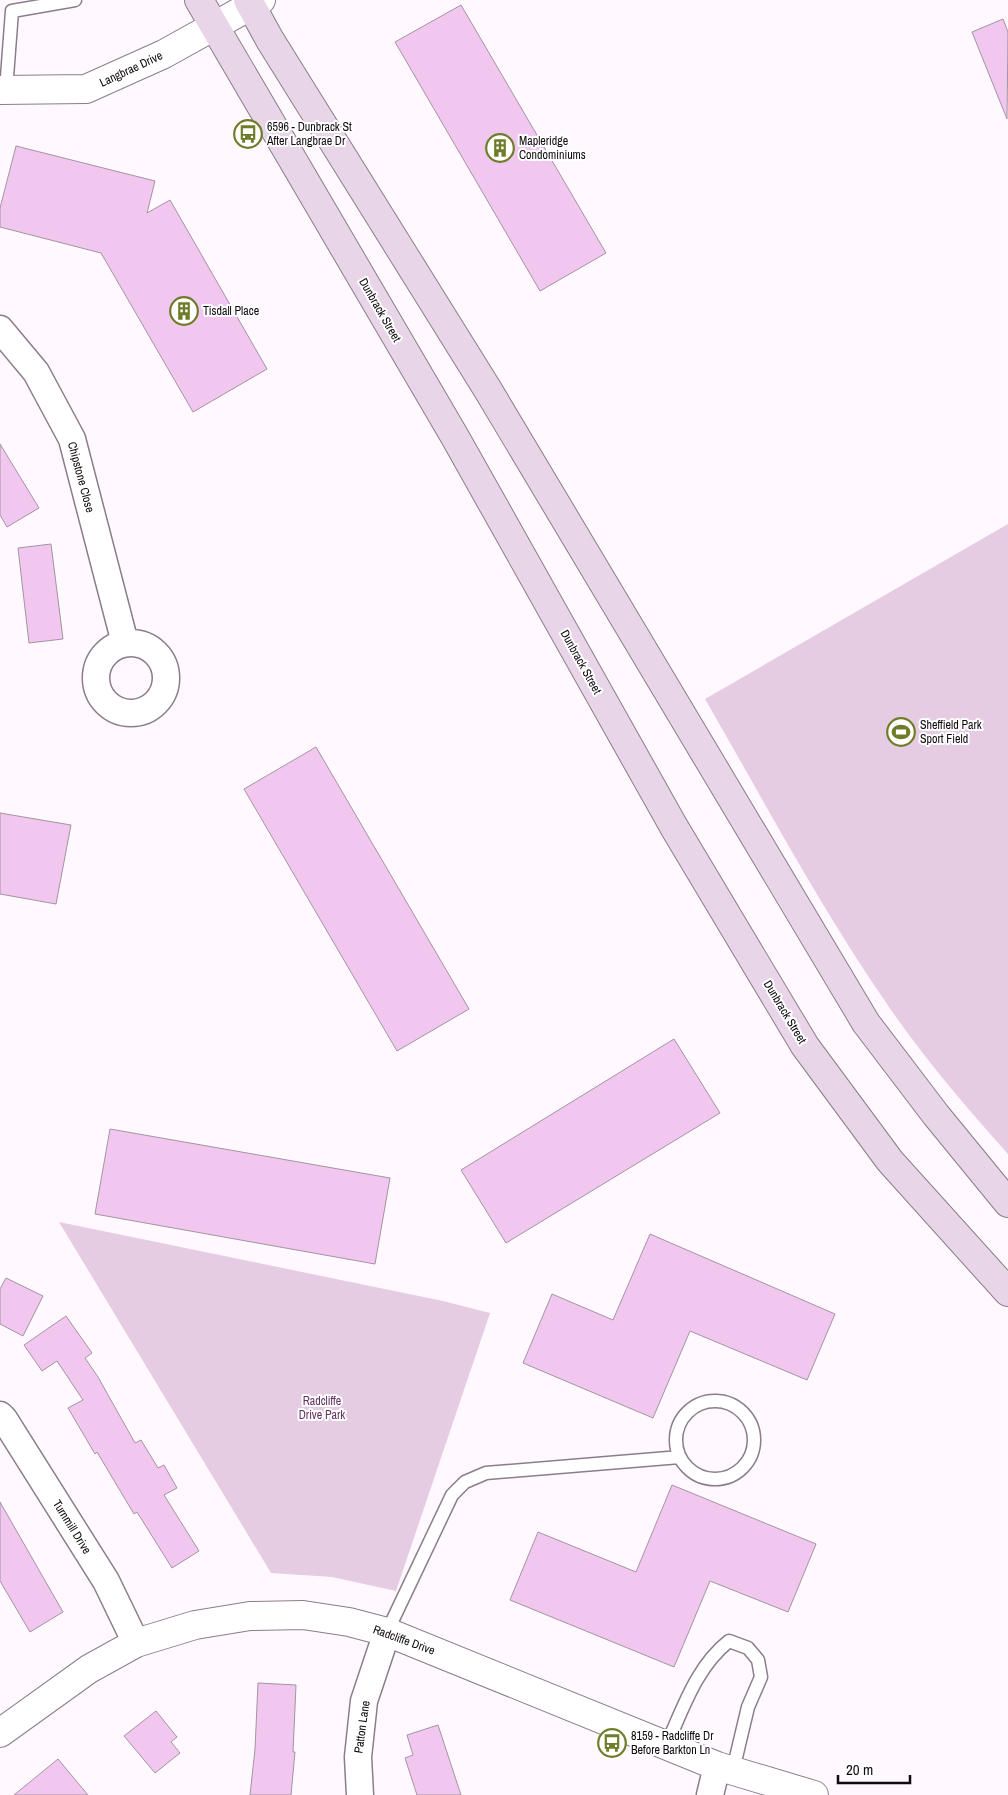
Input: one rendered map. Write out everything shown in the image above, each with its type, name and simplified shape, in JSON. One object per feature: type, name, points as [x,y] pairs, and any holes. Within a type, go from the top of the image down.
[{"type":"main road","name":"Dunbrack Street","points":[[199,0],[455,437],[674,827],[805,1046],[890,1162],[1008,1292]]},
{"type":"main road","points":[[253,2],[270,40],[488,390],[866,1023],[936,1115],[1008,1203]]},
{"type":"street","name":"Langbrae Drive","points":[[3,90],[86,89],[164,54],[253,2]]},
{"type":"street","name":"Chipstone Close","points":[[0,328],[36,372],[72,439],[125,643]]},
{"type":"street","name":"Turnmill Drive","points":[[0,1415],[106,1580],[136,1643]]},
{"type":"street","name":"Radcliffe Drive","points":[[0,1733],[89,1669],[136,1643],[195,1625],[250,1616],[303,1615],[349,1622],[387,1632],[666,1746],[725,1768],[814,1795]]},
{"type":"street","name":"Patton Lane","points":[[360,1795],[358,1757],[364,1701],[387,1632]]},
{"type":"street","points":[[710,1795],[725,1768]]},
{"type":"lane","points":[[3,90],[6,10],[75,0]]},
{"type":"lane","points":[[716,1402],[734,1406],[744,1413],[751,1423],[754,1435],[750,1459],[732,1475],[720,1478],[702,1476],[687,1467],[680,1457],[676,1445],[681,1421],[688,1412],[699,1405],[716,1402]]},
{"type":"lane","points":[[387,1632],[452,1495],[465,1482],[486,1473],[680,1457]]},
{"type":"lane","points":[[666,1746],[702,1670],[717,1650],[728,1641],[748,1648],[758,1660],[761,1676],[725,1768]]},
{"type":"green space","points":[[1008,524],[1008,1154],[930,1062],[862,967],[793,853],[705,699]]},
{"type":"green space","name":"Radcliffe Drive Park","points":[[59,1222],[443,1301],[490,1313],[396,1591],[332,1577],[271,1573]]},
{"type":"building","name":"Mapleridge Condominiums","points":[[461,5],[606,253],[540,291],[395,42]]},
{"type":"building","points":[[1003,19],[1008,32],[1007,119],[972,32]]},
{"type":"building","name":"Tisdall Place","points":[[16,146],[155,181],[147,213],[170,200],[267,369],[193,412],[101,253],[0,227],[0,208]]},
{"type":"building","points":[[0,444],[39,508],[7,527],[0,515]]},
{"type":"building","points":[[51,544],[63,639],[29,643],[18,548]]},
{"type":"building","points":[[316,747],[469,1009],[397,1051],[244,789]]},
{"type":"building","points":[[0,813],[71,825],[56,904],[0,894]]},
{"type":"building","points":[[674,1039],[720,1113],[506,1243],[461,1170]]},
{"type":"building","points":[[110,1129],[390,1178],[375,1264],[95,1214]]},
{"type":"building","points":[[650,1234],[835,1314],[807,1380],[690,1331],[653,1418],[523,1363],[552,1294],[613,1320]]},
{"type":"building","points":[[6,1278],[43,1296],[23,1336],[0,1324],[0,1289]]},
{"type":"building","points":[[66,1316],[92,1353],[85,1358],[98,1377],[135,1443],[141,1440],[158,1468],[164,1465],[177,1488],[164,1495],[199,1551],[172,1568],[137,1512],[134,1514],[97,1452],[95,1454],[68,1408],[83,1400],[57,1361],[42,1371],[24,1345]]},
{"type":"building","points":[[672,1485],[816,1544],[788,1612],[710,1581],[674,1667],[510,1600],[538,1532],[636,1572]]},
{"type":"building","points":[[0,1502],[63,1612],[30,1632],[0,1581]]},
{"type":"building","points":[[258,1683],[296,1685],[293,1752],[295,1752],[291,1795],[250,1795],[255,1749]]},
{"type":"building","points":[[156,1711],[177,1737],[171,1742],[180,1753],[155,1773],[124,1736]]},
{"type":"building","points":[[438,1725],[461,1795],[417,1795],[405,1758],[413,1755],[407,1735]]},
{"type":"building","points":[[58,1759],[88,1795],[14,1795]]},
{"type":"place","name":"6596 - Dunbrack St After Langbrae Dr","points":[[248,134]]},
{"type":"place","name":"Mapleridge Condominiums","points":[[500,148]]},
{"type":"place","name":"Tisdall Place","points":[[184,311]]},
{"type":"place","name":"Sheffield Park Sport Field","points":[[901,732]]},
{"type":"place","name":"8159 - Radcliffe Dr Before Barkton Ln","points":[[612,1743]]}]
